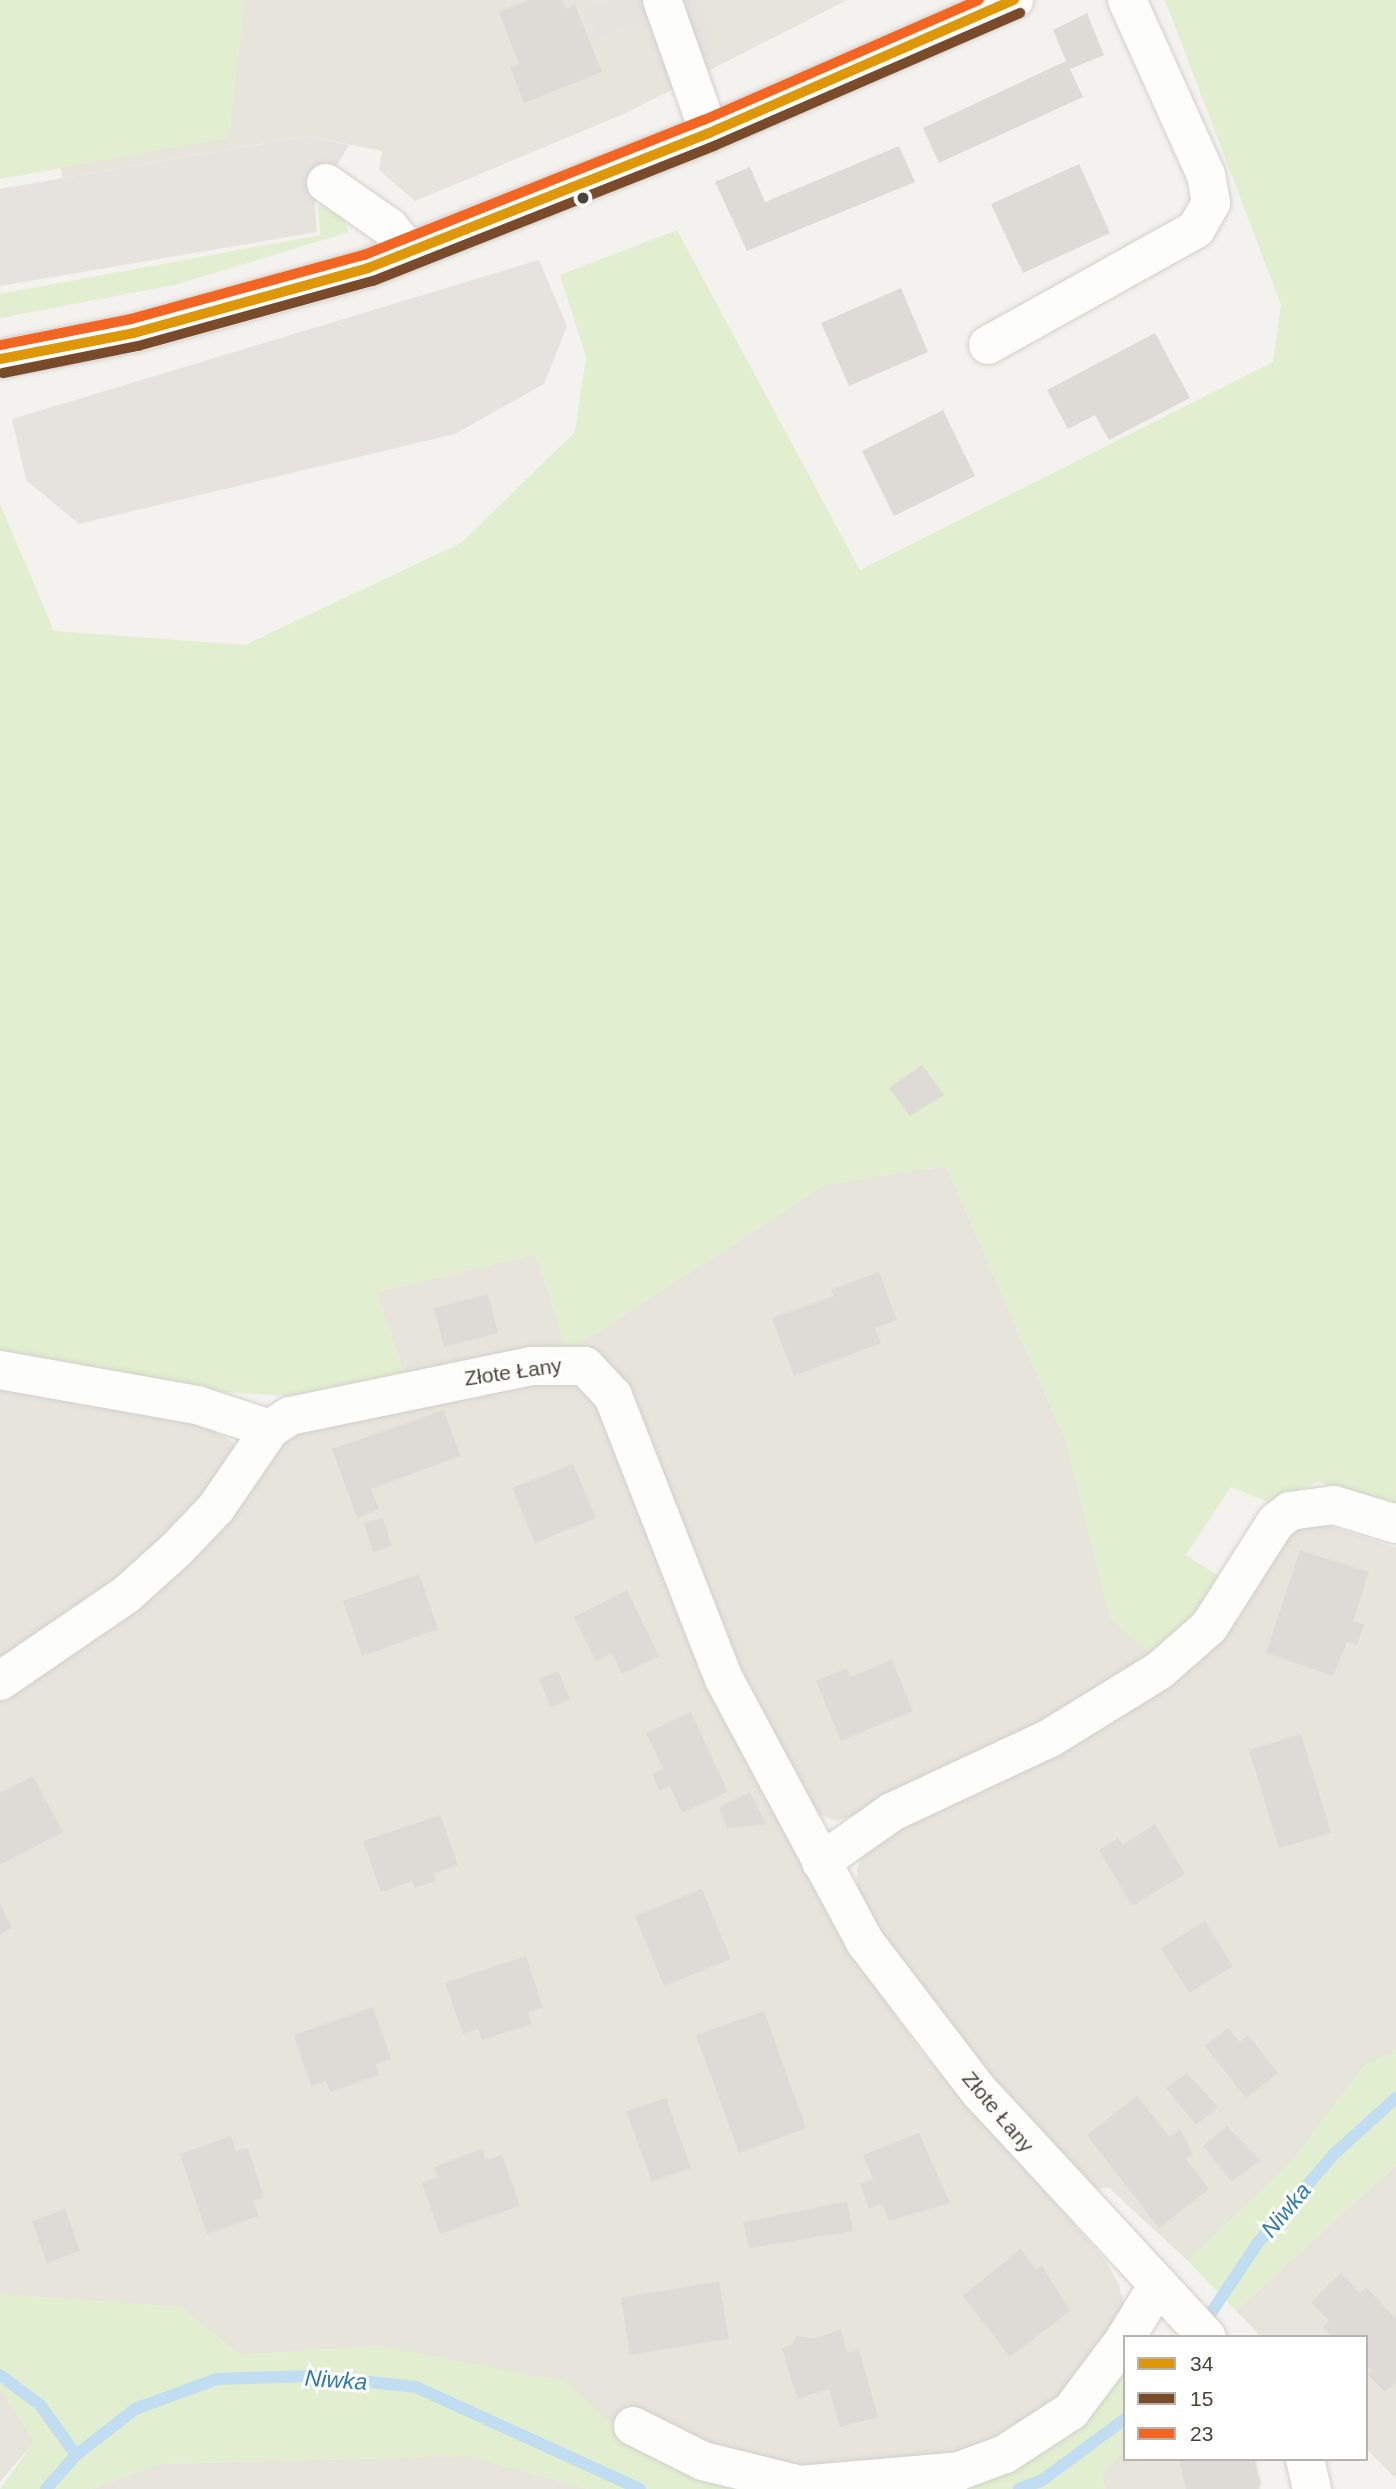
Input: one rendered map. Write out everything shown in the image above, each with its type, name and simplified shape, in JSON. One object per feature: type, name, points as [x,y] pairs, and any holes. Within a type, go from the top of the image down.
[{"type":"street","points":[[662,0],[709,133]]},
{"type":"street","points":[[0,359],[134,333],[288,293],[409,252],[709,133],[1014,0]]},
{"type":"street","points":[[988,345],[1196,229],[1211,203],[1206,176],[1127,0]]},
{"type":"street","points":[[326,183],[389,227],[409,252]]},
{"type":"street","name":"Złote Łany","points":[[0,1681],[127,1594],[177,1549],[215,1508],[270,1429],[290,1416],[336,1403],[531,1366],[585,1366],[613,1396],[724,1679],[865,1942],[978,2091],[1205,2335]]},
{"type":"street","points":[[0,1370],[197,1405],[270,1429]]},
{"type":"street","points":[[821,1862],[892,1812],[1050,1738],[1160,1670],[1209,1627],[1276,1522],[1290,1511],[1334,1505],[1396,1524]]},
{"type":"street","points":[[1128,2335],[1165,2292]]},
{"type":"street","points":[[633,2426],[703,2461],[800,2485],[959,2471],[1005,2455],[1071,2411],[1123,2341]]},
{"type":"street","points":[[1306,2461],[1312,2489]]},
{"type":"shaded area","points":[[144,0],[847,0],[626,113],[415,201],[379,170],[382,151],[307,136],[62,178],[49,87]]},
{"type":"shaded area","points":[[612,0],[696,0],[715,53],[675,68],[656,16],[597,37],[586,9]]},
{"type":"shaded area","points":[[307,136],[349,145],[315,203],[317,232],[0,286],[0,189]]},
{"type":"shaded area","points":[[539,260],[567,326],[544,384],[455,434],[79,524],[26,480],[12,419]]},
{"type":"shaded area","points":[[946,1166],[1066,1442],[1110,1618],[1154,1655],[1056,1719],[879,1808],[836,1821],[810,1811],[785,1783],[608,1362],[592,1354],[407,1383],[377,1292],[536,1254],[567,1352],[825,1185]]},
{"type":"shaded area","points":[[532,1375],[588,1384],[855,1952],[915,2044],[1106,2261],[1119,2285],[1124,2304],[1079,2390],[953,2463],[799,2471],[626,2438],[382,2346],[240,2355],[181,2307],[0,2294],[0,1695],[281,1438]]},
{"type":"shaded area","points":[[0,1382],[186,1415],[233,1442],[238,1456],[173,1540],[0,1671]]},
{"type":"shaded area","points":[[1314,1521],[1396,1548],[1396,2050],[1364,2066],[1292,2161],[1188,2261],[1109,2188],[1090,2189],[1009,2101],[881,1934],[857,1892],[857,1869],[865,1846],[1088,1725],[1291,1529]]},
{"type":"shaded area","points":[[1396,2165],[1396,2479],[1368,2450],[1368,2335],[1259,2335],[1236,2311]]},
{"type":"shaded area","points":[[0,2388],[34,2442],[0,2482]]},
{"type":"shaded area","points":[[1123,2453],[1123,2461],[1256,2461],[1262,2484],[1260,2489],[1105,2489],[1102,2472]]},
{"type":"shaded area","points":[[468,2456],[588,2489],[90,2489],[162,2464]]},
{"type":"green space","points":[[0,0],[245,0],[229,138],[0,179]]},
{"type":"green space","points":[[1165,0],[1396,0],[1396,1503],[1318,1482],[1268,1502],[1231,1487],[1186,1555],[1226,1581],[1203,1619],[1154,1655],[1110,1618],[1066,1442],[946,1166],[825,1185],[567,1352],[536,1254],[377,1292],[407,1383],[291,1396],[202,1391],[0,1358],[0,504],[54,631],[245,645],[461,543],[575,432],[586,357],[560,275],[677,230],[860,570],[1273,362],[1281,305]]},
{"type":"green space","points":[[318,205],[342,217],[349,232],[174,285],[0,318],[0,294],[320,235]]},
{"type":"green space","points":[[1396,2050],[1396,2165],[1236,2311],[1188,2261],[1292,2161],[1364,2066]]},
{"type":"green space","points":[[0,2294],[181,2307],[240,2355],[382,2346],[565,2381],[626,2438],[765,2489],[588,2489],[468,2456],[162,2464],[90,2489],[0,2489],[34,2442],[0,2388]]},
{"type":"green space","points":[[1123,2365],[1123,2453],[1102,2472],[1105,2489],[902,2489],[942,2483]]},
{"type":"building","points":[[528,0],[562,0],[566,9],[575,5],[602,72],[524,103],[510,67],[519,64],[499,12]]},
{"type":"building","points":[[1087,13],[1104,55],[1070,69],[1083,97],[939,163],[923,128],[1066,61],[1053,30]]},
{"type":"building","points":[[899,146],[915,182],[747,251],[715,182],[750,167],[765,202]]},
{"type":"building","points":[[1079,164],[1110,233],[1023,273],[991,204]]},
{"type":"building","points":[[901,288],[928,352],[849,386],[821,323]]},
{"type":"building","points":[[1155,333],[1190,398],[1109,440],[1095,415],[1068,429],[1047,390]]},
{"type":"building","points":[[943,410],[975,476],[894,516],[862,451]]},
{"type":"building","points":[[922,1065],[944,1095],[910,1116],[889,1088]]},
{"type":"building","points":[[879,1272],[897,1320],[875,1328],[881,1343],[794,1376],[772,1318],[834,1296],[831,1290]]},
{"type":"building","points":[[488,1294],[498,1333],[444,1347],[434,1308]]},
{"type":"building","points":[[444,1410],[460,1456],[371,1489],[379,1509],[357,1518],[332,1449]]},
{"type":"building","points":[[573,1464],[596,1518],[535,1543],[512,1488]]},
{"type":"building","points":[[383,1518],[392,1546],[373,1552],[364,1523]]},
{"type":"building","points":[[1300,1550],[1369,1572],[1353,1621],[1364,1625],[1357,1645],[1347,1642],[1333,1676],[1266,1653]]},
{"type":"building","points":[[419,1574],[438,1629],[362,1656],[343,1601]]},
{"type":"building","points":[[627,1590],[659,1656],[622,1674],[612,1653],[596,1661],[574,1617]]},
{"type":"building","points":[[892,1660],[913,1711],[841,1741],[816,1681],[847,1668],[850,1677]]},
{"type":"building","points":[[558,1671],[570,1699],[551,1707],[539,1679]]},
{"type":"building","points":[[691,1712],[728,1792],[682,1813],[670,1786],[659,1790],[652,1774],[663,1769],[646,1733]]},
{"type":"building","points":[[1301,1734],[1331,1833],[1279,1848],[1249,1750]]},
{"type":"building","points":[[33,1776],[63,1832],[0,1865],[0,1793]]},
{"type":"building","points":[[750,1792],[766,1824],[727,1828],[719,1807]]},
{"type":"building","points":[[440,1815],[458,1865],[433,1874],[436,1881],[415,1888],[412,1881],[381,1892],[363,1841]]},
{"type":"building","points":[[1155,1824],[1185,1874],[1132,1906],[1099,1850],[1118,1838],[1122,1845]]},
{"type":"building","points":[[702,1889],[731,1959],[664,1986],[635,1916]]},
{"type":"building","points":[[0,1903],[12,1928],[0,1934]]},
{"type":"building","points":[[1205,1921],[1233,1966],[1189,1993],[1161,1948]]},
{"type":"building","points":[[526,1956],[543,2007],[528,2013],[532,2024],[482,2040],[478,2029],[463,2034],[445,1983]]},
{"type":"building","points":[[373,2007],[391,2059],[376,2064],[379,2075],[330,2092],[326,2081],[311,2086],[294,2035]]},
{"type":"building","points":[[764,2011],[806,2128],[739,2153],[696,2035]]},
{"type":"building","points":[[1228,2028],[1240,2042],[1248,2035],[1278,2073],[1246,2098],[1205,2046]]},
{"type":"building","points":[[1187,2073],[1218,2107],[1196,2125],[1166,2088]]},
{"type":"building","points":[[1137,2096],[1170,2137],[1180,2129],[1193,2154],[1186,2159],[1209,2189],[1159,2228],[1087,2135]]},
{"type":"building","points":[[666,2098],[691,2168],[652,2182],[626,2111]]},
{"type":"building","points":[[1227,2126],[1260,2160],[1232,2182],[1203,2146]]},
{"type":"building","points":[[919,2133],[950,2203],[889,2221],[882,2204],[869,2209],[860,2184],[873,2179],[863,2155]]},
{"type":"building","points":[[231,2136],[236,2151],[248,2148],[264,2198],[253,2201],[259,2216],[207,2234],[180,2154]]},
{"type":"building","points":[[482,2149],[486,2160],[502,2155],[520,2206],[440,2234],[422,2183],[438,2177],[434,2167]]},
{"type":"building","points":[[847,2201],[853,2231],[749,2248],[743,2222]]},
{"type":"building","points":[[65,2209],[80,2251],[47,2263],[32,2221]]},
{"type":"building","points":[[1020,2249],[1036,2270],[1042,2266],[1070,2311],[1010,2357],[963,2296]]},
{"type":"building","points":[[1341,2273],[1360,2293],[1366,2287],[1396,2319],[1396,2382],[1385,2392],[1368,2375],[1372,2371],[1368,2368],[1368,2335],[1330,2335],[1323,2327],[1329,2321],[1311,2302]]},
{"type":"building","points":[[719,2281],[729,2339],[630,2355],[621,2298]]},
{"type":"building","points":[[841,2330],[847,2353],[859,2350],[878,2417],[840,2427],[829,2389],[797,2399],[782,2348],[792,2345],[796,2336],[815,2338]]},
{"type":"building","points":[[1179,2461],[1254,2461],[1260,2484],[1257,2489],[1186,2489]]},
{"type":"waterway","name":"Niwka","points":[[1203,2325],[1257,2244],[1334,2154],[1396,2098]]},
{"type":"waterway","points":[[0,2375],[40,2405],[76,2455]]},
{"type":"waterway","name":"Niwka","points":[[46,2489],[76,2455],[135,2409],[217,2379],[313,2376],[416,2387],[640,2489]]},
{"type":"waterway","name":"Niwka","points":[[1019,2489],[1041,2481],[1123,2420]]},
{"type":"transit line","name":"23","points":[[0,345],[131,319],[364,255],[704,120],[979,0]]},
{"type":"transit line","name":"34","points":[[0,359],[134,333],[368,268],[709,133],[1014,0]]},
{"type":"transit line","name":"15","points":[[3,373],[138,346],[373,281],[714,146],[1020,13]]}]
